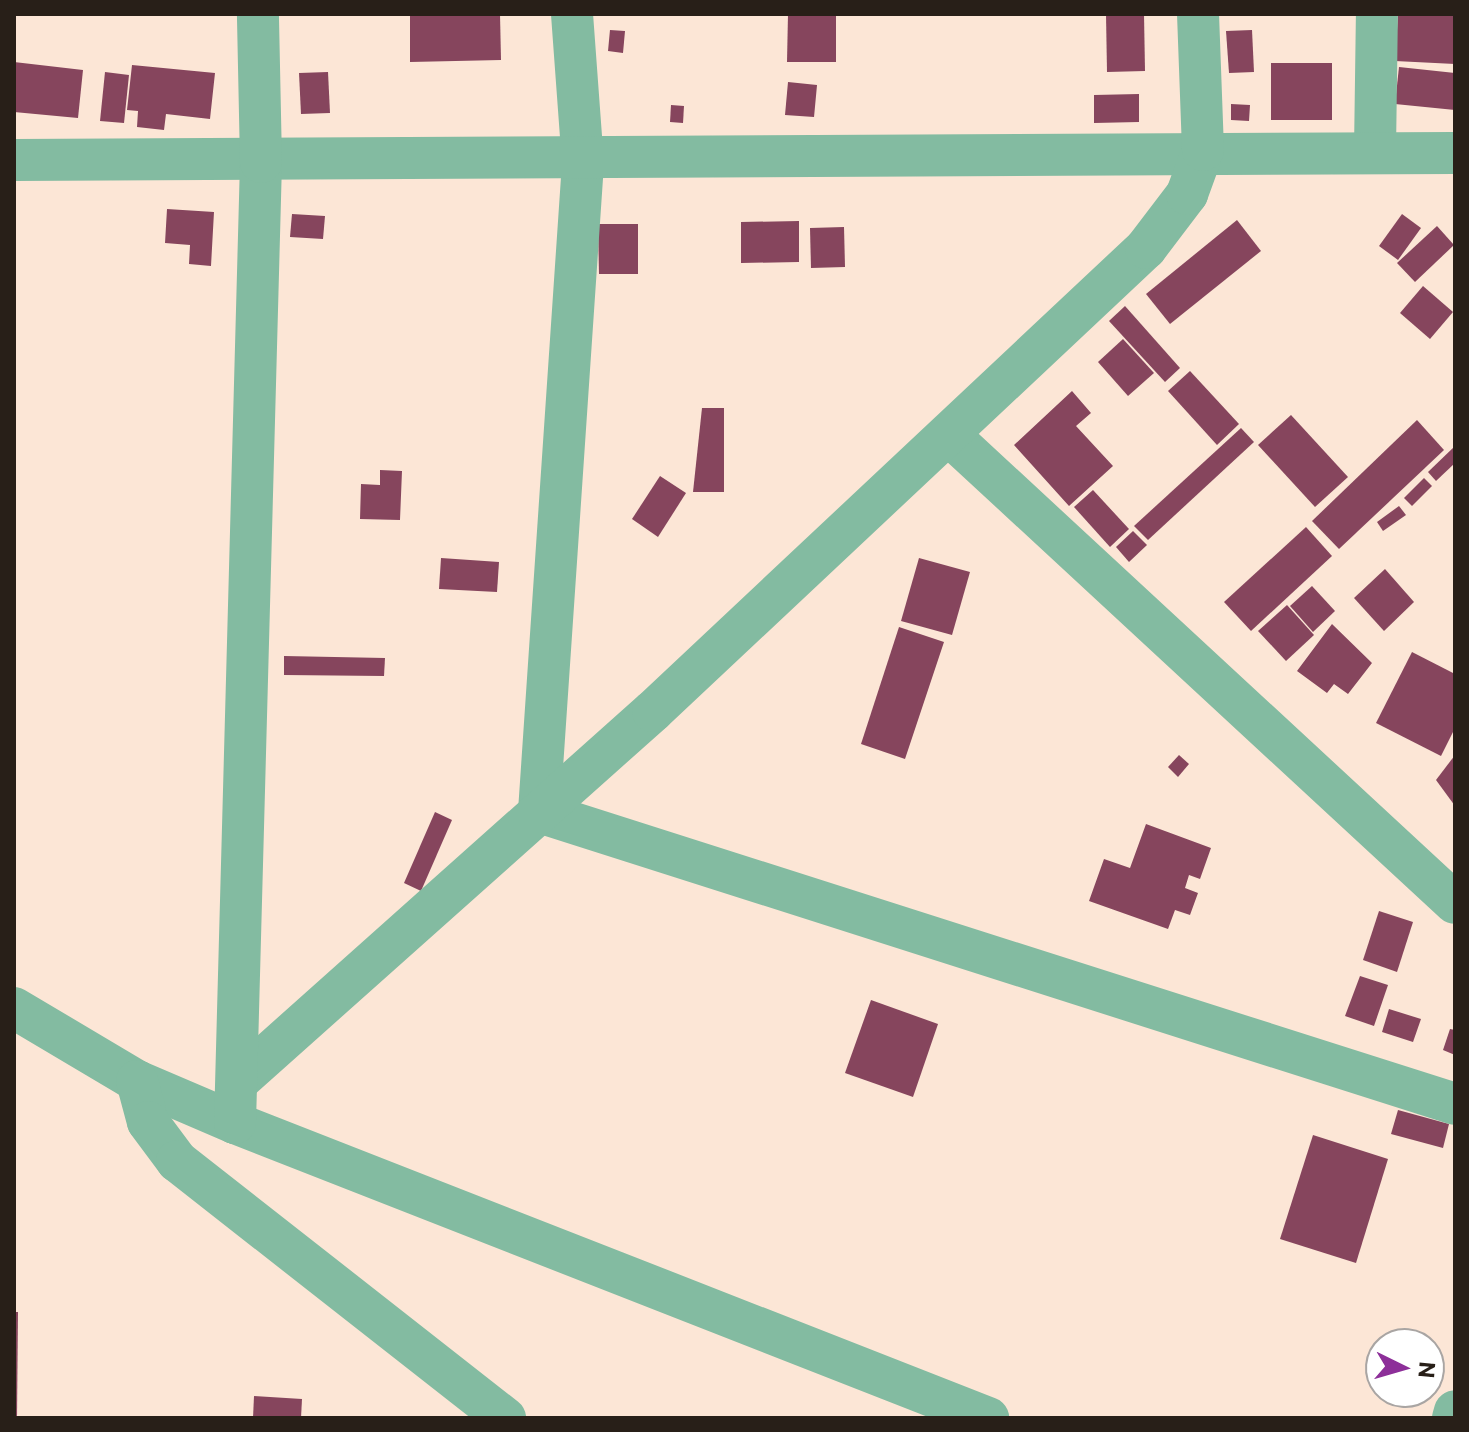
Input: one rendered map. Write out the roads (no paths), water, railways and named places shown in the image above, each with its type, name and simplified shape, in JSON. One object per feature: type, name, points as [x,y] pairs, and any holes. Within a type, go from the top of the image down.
[{"type":"street","points":[[236,1102],[261,162],[258,14]]},
{"type":"street","points":[[539,812],[583,163],[572,14]]},
{"type":"street","points":[[236,1102],[539,812],[949,435],[1146,248],[1187,194],[1203,150],[1198,14]]},
{"type":"street","points":[[1375,151],[1377,14]]},
{"type":"street","points":[[14,160],[583,163],[1203,150],[1455,153]]},
{"type":"street","points":[[949,435],[1455,903]]},
{"type":"street","points":[[539,812],[1455,1104]]},
{"type":"street","points":[[14,1008],[137,1081],[236,1102],[988,1418]]},
{"type":"street","points":[[137,1081],[148,1122],[177,1161],[505,1418]]},
{"type":"street","points":[[1453,1418],[1455,1411]]}]
